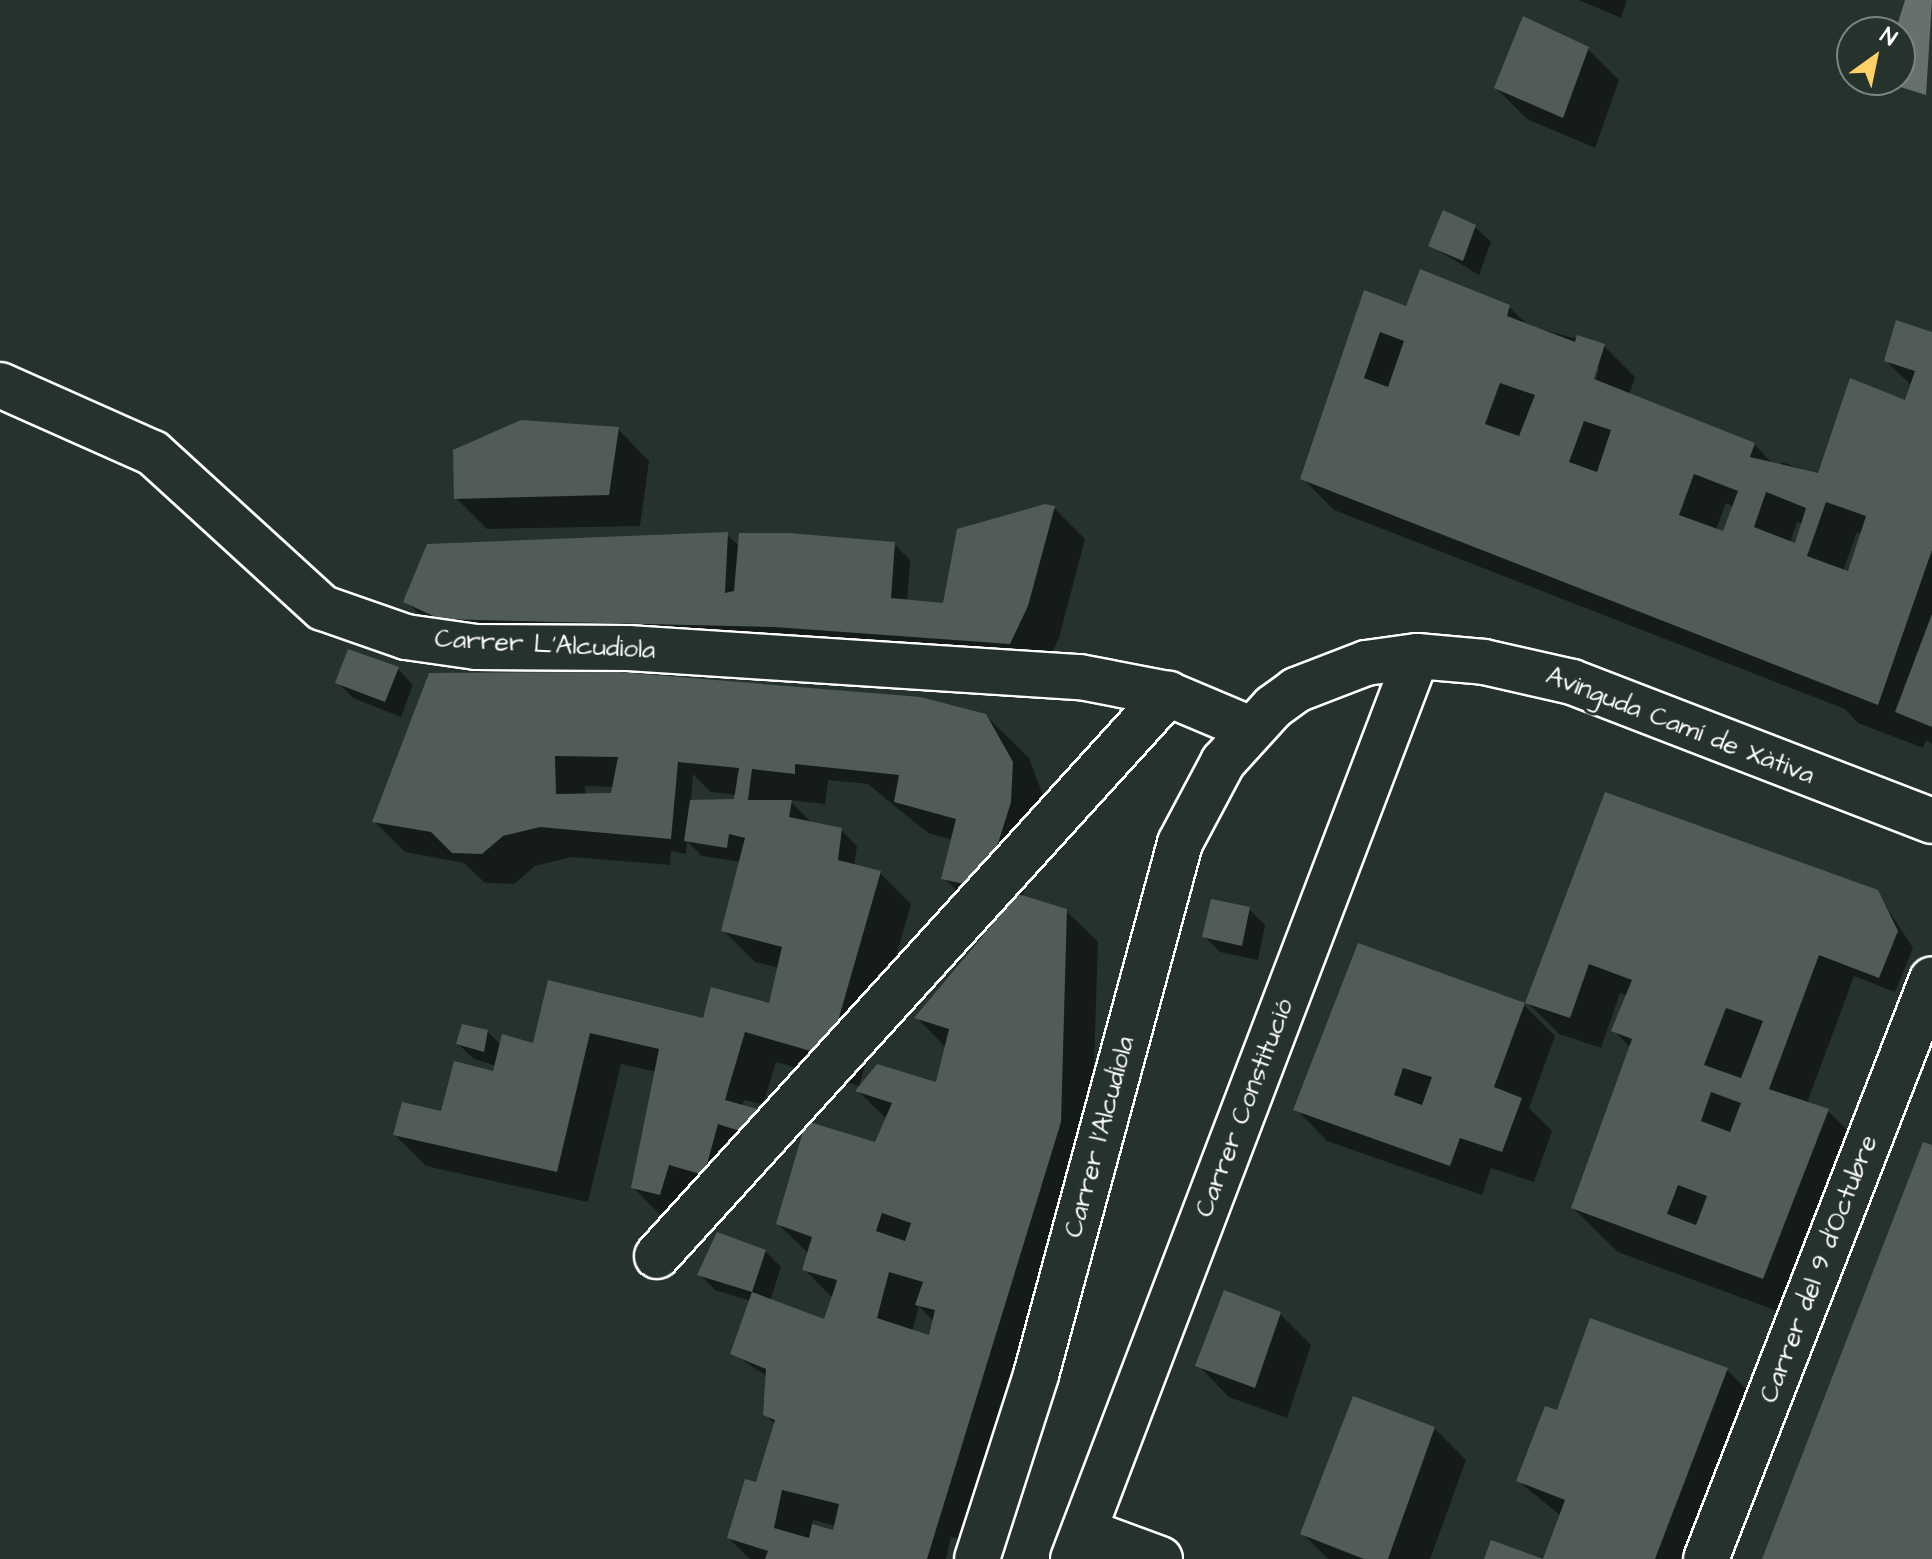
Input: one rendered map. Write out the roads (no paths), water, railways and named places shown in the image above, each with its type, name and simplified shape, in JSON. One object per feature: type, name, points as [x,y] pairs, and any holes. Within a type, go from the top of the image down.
[{"type":"street","name":"Carrer L'Alcudiola","points":[[0,385],[153,453],[323,608],[406,637],[476,647],[628,648],[1080,677],[1168,694],[1251,729]]},
{"type":"street","name":"Avinguda Camí de Xàtiva","points":[[1251,729],[1321,679],[1417,656],[1498,664],[1572,682],[1932,821]]},
{"type":"street","name":"Carrer Constitució","points":[[1079,1545],[1417,656]]},
{"type":"street","points":[[657,1256],[966,925],[1168,694]]},
{"type":"street","name":"Carrer l’Alcudiola","points":[[977,1559],[1040,1359],[1180,843],[1205,791],[1251,729]]},
{"type":"street","name":"Carrer del 9 d'Octubre","points":[[1706,1559],[1932,979]]},
{"type":"street","points":[[1079,1545],[1160,1559]]}]
